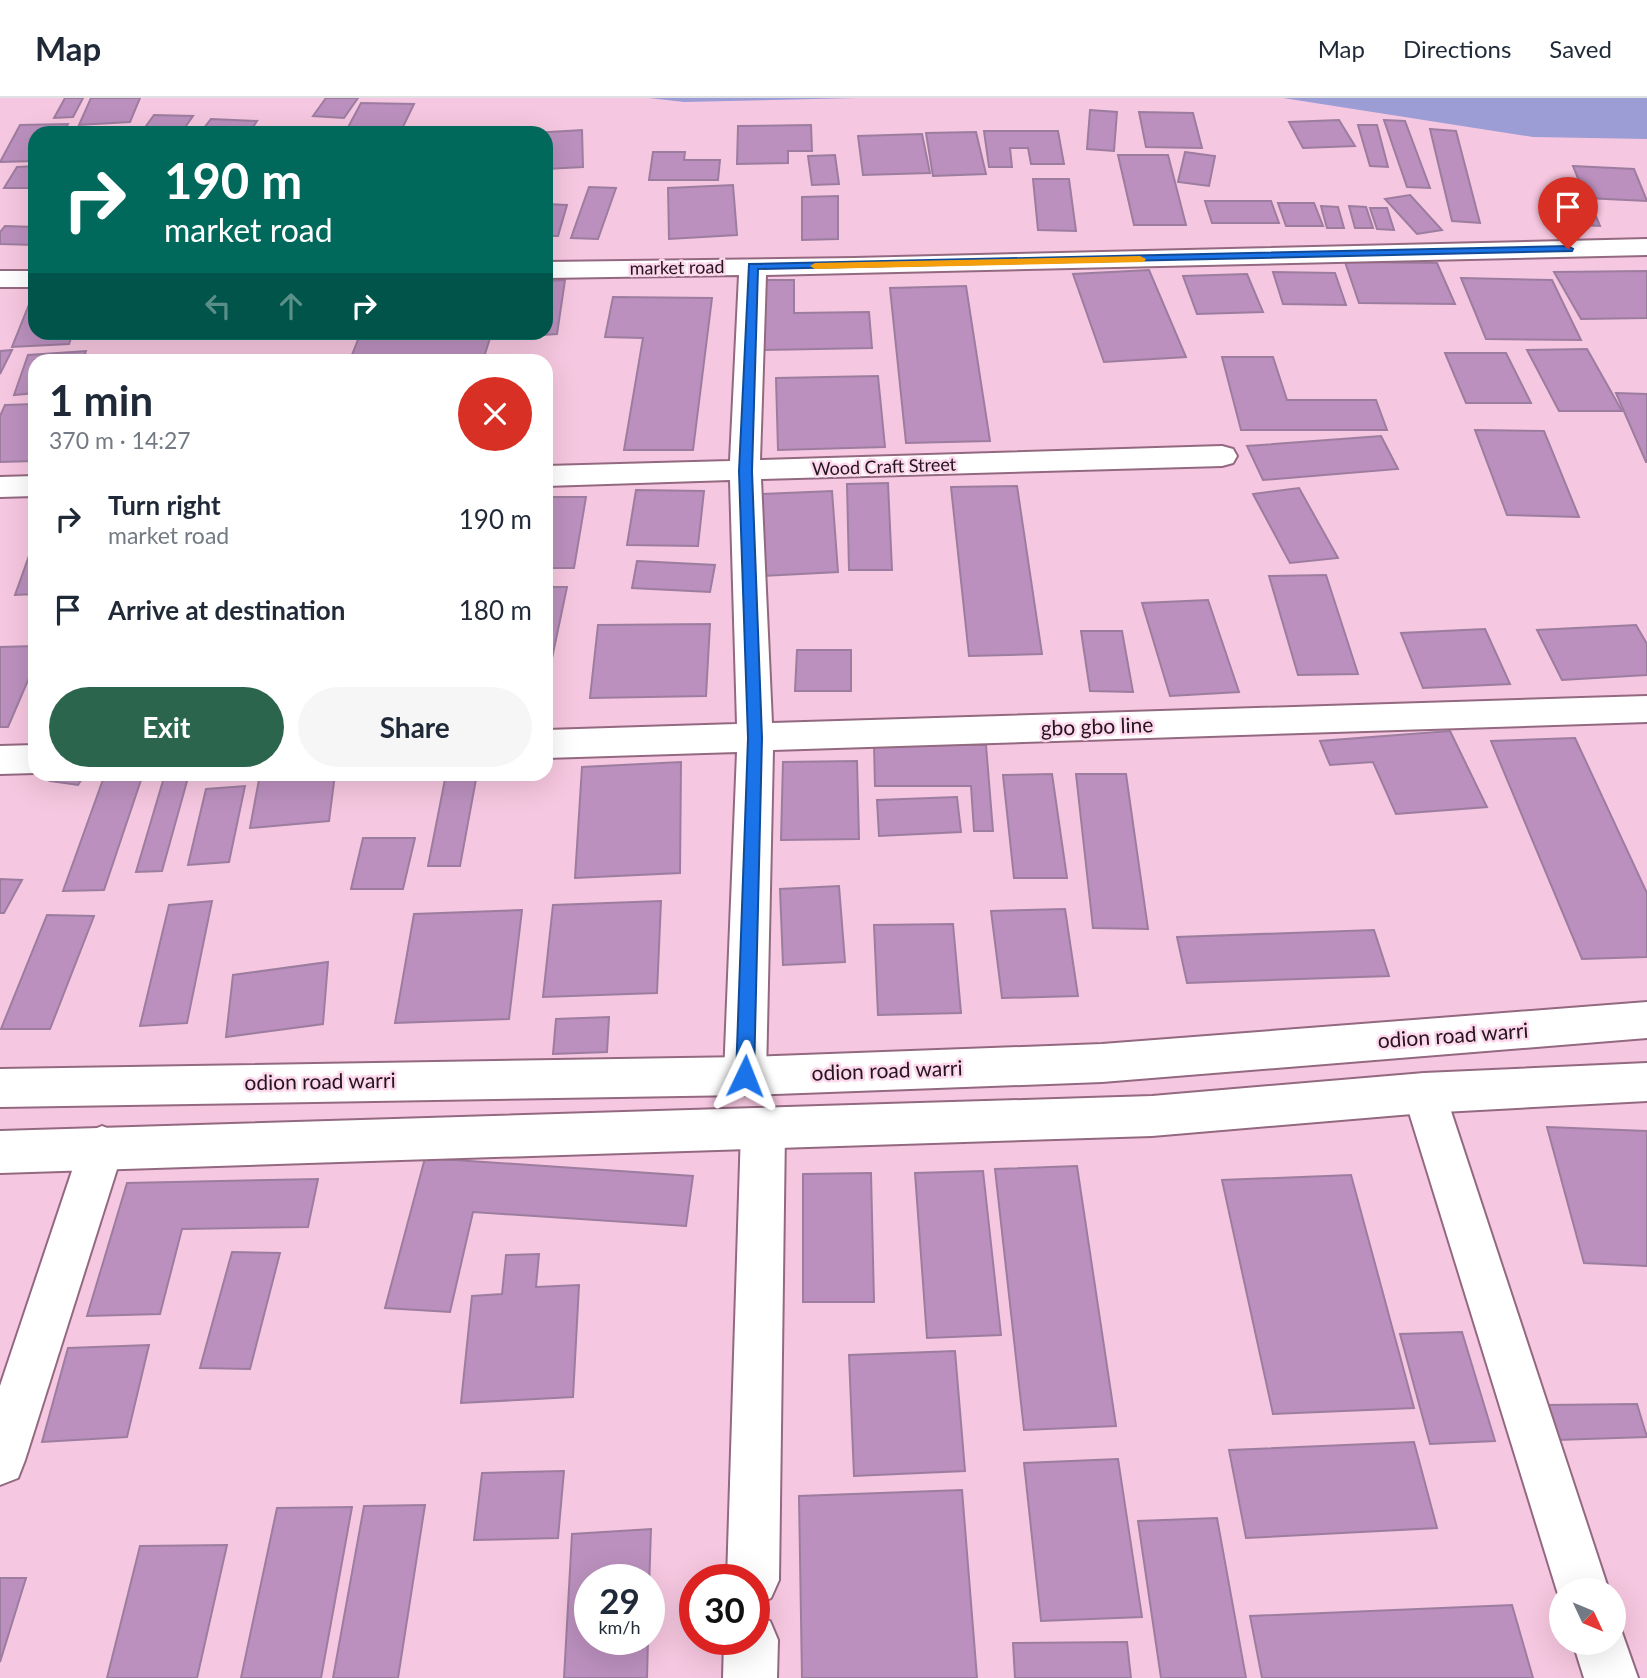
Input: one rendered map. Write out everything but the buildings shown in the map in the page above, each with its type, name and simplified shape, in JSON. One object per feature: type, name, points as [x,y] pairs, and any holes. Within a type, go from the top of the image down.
[{"type":"street","name":"market road","points":[[553,270],[1647,247]]},
{"type":"street","points":[[745,1076],[755,738],[745,471],[753,266]]},
{"type":"street","points":[[2,283],[28,280]]},
{"type":"street","name":"Wood Craft Street","points":[[553,476],[1222,456]]},
{"type":"street","points":[[0,487],[28,486]]},
{"type":"street","name":"gbo gbo line","points":[[553,744],[1647,709]]},
{"type":"street","points":[[0,761],[28,760]]},
{"type":"street","name":"odion road warri","points":[[0,1088],[745,1076],[1102,1063],[1647,1020]]},
{"type":"street","points":[[0,1152],[1152,1116],[1424,1093],[1647,1082]]},
{"type":"street","points":[[1424,1093],[1579,1578]]},
{"type":"street","points":[[753,1564],[763,1130]]},
{"type":"street","points":[[0,1460],[102,1147]]},
{"type":"street","points":[[751,1655],[751,1678]]},
{"type":"street","points":[[1604,1656],[1611,1678]]},
{"type":"water","points":[[649,98],[857,98],[684,102]]},
{"type":"water","points":[[1283,98],[1647,98],[1647,139],[1533,137]]},
{"type":"slow traffic","points":[[815,266],[1140,259]]},
{"type":"route","points":[[745,1076],[755,738],[745,471],[753,266],[854,266],[1568,249]]}]
